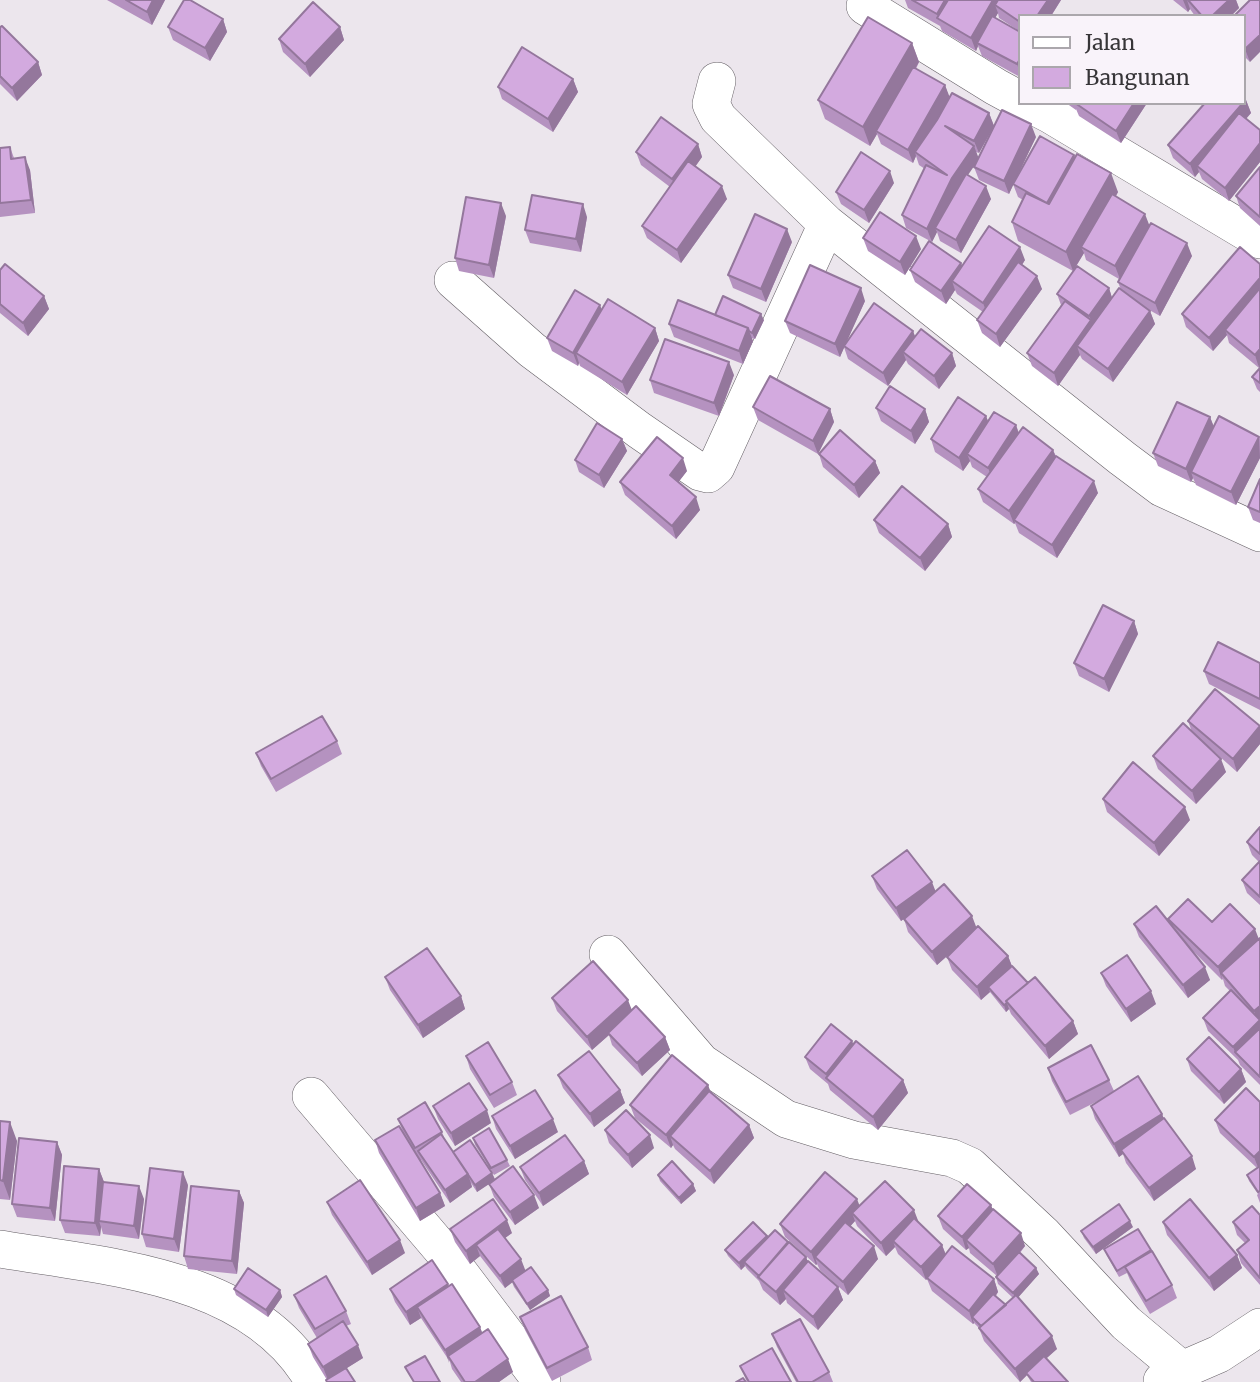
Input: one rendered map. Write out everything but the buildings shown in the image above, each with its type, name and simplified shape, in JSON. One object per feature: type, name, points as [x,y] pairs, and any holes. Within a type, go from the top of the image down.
[{"type":"street","points":[[865,6],[1018,99]]},
{"type":"street","points":[[717,81],[711,104],[718,118],[827,224],[1064,414],[1162,488],[1260,533]]},
{"type":"street","points":[[1031,105],[1260,240]]},
{"type":"street","points":[[453,280],[532,350],[639,430],[700,472],[708,474],[716,467],[827,224]]},
{"type":"street","points":[[608,954],[701,1062],[786,1119],[854,1140],[953,1158],[970,1166],[1044,1235],[1171,1376],[1219,1354],[1260,1327]]},
{"type":"street","points":[[311,1096],[443,1251],[542,1382]]},
{"type":"street","points":[[0,1249],[143,1273],[228,1303],[263,1323],[285,1343],[305,1366],[314,1382]]}]
